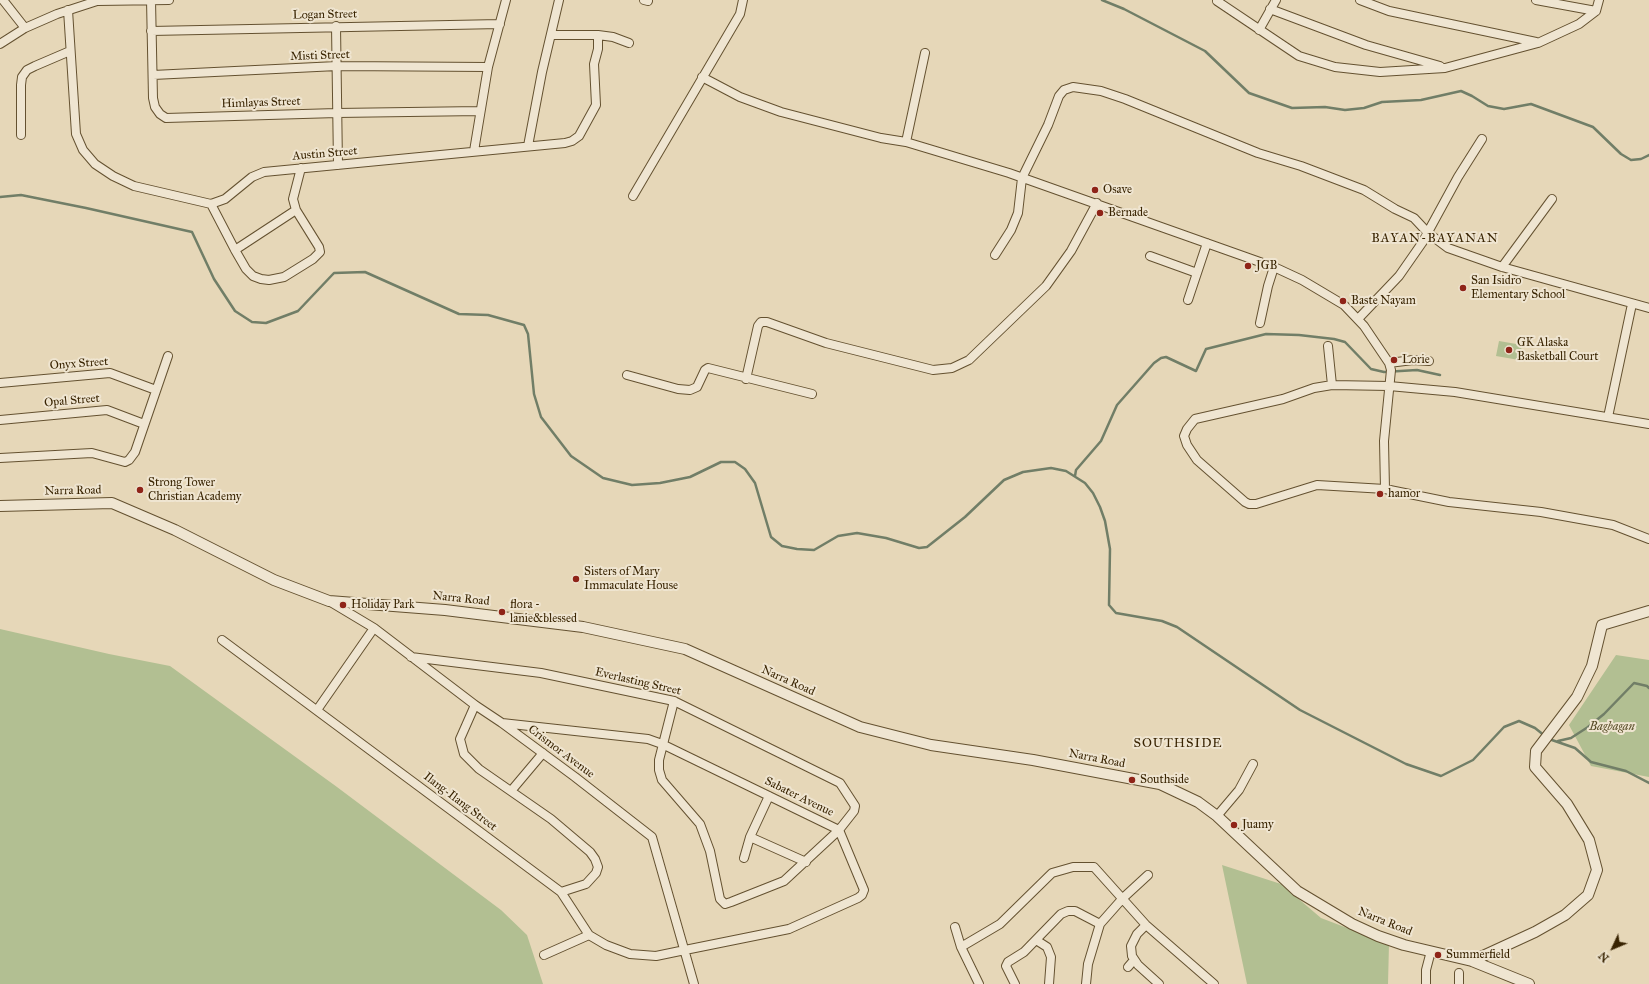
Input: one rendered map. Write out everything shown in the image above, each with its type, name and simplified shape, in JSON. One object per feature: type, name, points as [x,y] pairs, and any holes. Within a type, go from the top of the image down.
[{"type":"street","points":[[3,0],[25,28]]},
{"type":"street","points":[[0,44],[25,28],[97,0],[169,0]]},
{"type":"street","name":"Himlayas Street","points":[[151,0],[155,107],[160,114],[166,118],[480,111]]},
{"type":"street","points":[[474,151],[488,67],[506,0]]},
{"type":"street","points":[[528,146],[559,0]]},
{"type":"street","points":[[633,196],[740,14],[743,0]]},
{"type":"street","points":[[1217,0],[1299,56],[1335,67],[1380,72],[1445,68],[1538,43],[1579,24],[1596,11],[1599,0]]},
{"type":"street","points":[[1259,30],[1276,0]]},
{"type":"street","points":[[1360,0],[1389,11],[1538,43]]},
{"type":"street","points":[[1536,0],[1596,11]]},
{"type":"street","points":[[1270,9],[1366,45],[1445,68]]},
{"type":"street","points":[[68,10],[76,134],[83,150],[95,164],[112,176],[134,186],[211,204],[246,269],[253,276],[261,279],[277,280],[313,259],[320,252],[319,246],[296,210],[293,194],[301,168]]},
{"type":"street","name":"Logan Street","points":[[151,31],[336,26],[500,24]]},
{"type":"street","points":[[336,26],[338,165]]},
{"type":"street","points":[[551,35],[598,35],[613,37],[629,43]]},
{"type":"street","name":"Austin Street","points":[[211,204],[225,199],[256,174],[301,168],[565,143],[579,136],[596,105],[594,64],[598,48],[598,35]]},
{"type":"street","points":[[21,135],[22,77],[27,70],[70,51]]},
{"type":"street","points":[[906,142],[925,53]]},
{"type":"street","name":"Misti Street","points":[[153,75],[337,66],[488,67]]},
{"type":"street","points":[[702,77],[740,98],[781,112],[881,138],[906,142],[1097,203],[1274,267],[1323,291],[1344,305],[1358,319],[1364,326],[1390,369],[1384,441],[1385,489]]},
{"type":"street","points":[[995,254],[1011,230],[1018,213],[1022,178],[1048,125],[1059,96],[1064,90],[1073,87],[1087,88],[1125,99],[1258,153],[1302,166],[1364,190],[1399,212],[1414,218],[1428,233],[1448,248],[1502,268],[1649,308]]},
{"type":"street","points":[[1358,319],[1399,276],[1428,233],[1458,177],[1482,139]]},
{"type":"street","points":[[1502,268],[1552,199]]},
{"type":"street","points":[[746,379],[758,326],[761,322],[766,322],[826,343],[933,370],[952,368],[969,360],[1046,286],[1071,250],[1097,203]]},
{"type":"street","points":[[235,250],[296,210]]},
{"type":"street","points":[[1188,300],[1207,244]]},
{"type":"street","points":[[1150,256],[1197,273]]},
{"type":"street","points":[[1260,323],[1268,286],[1274,267]]},
{"type":"street","points":[[1608,417],[1632,304]]},
{"type":"street","points":[[1328,346],[1332,385]]},
{"type":"street","points":[[0,458],[92,453],[125,462],[133,456],[168,356]]},
{"type":"street","points":[[1390,369],[1413,360],[1429,361]]},
{"type":"street","points":[[627,375],[678,389],[690,390],[697,387],[705,370],[708,368],[746,379],[812,394]]},
{"type":"street","name":"Onyx Street","points":[[0,383],[110,373],[156,390]]},
{"type":"street","points":[[1649,424],[1455,392],[1389,386],[1332,385],[1314,388],[1283,399],[1195,419],[1187,429],[1184,440],[1201,463],[1249,504],[1256,504],[1317,485],[1385,489],[1450,502],[1541,512],[1613,525],[1649,539]]},
{"type":"street","name":"Opal Street","points":[[0,420],[107,410],[144,424]]},
{"type":"street","name":"Narra Road","points":[[0,506],[112,504],[175,530],[274,580],[329,601],[445,610],[583,627],[685,649],[860,727],[931,745],[1033,760],[1160,784],[1198,802],[1217,816],[1297,891],[1329,911],[1378,936],[1431,952],[1472,961],[1529,984]]},
{"type":"street","name":"Crismor Avenue","points":[[329,601],[374,628],[475,705],[502,722],[652,837],[694,984]]},
{"type":"street","points":[[1472,961],[1535,932],[1565,915],[1588,895],[1594,882],[1597,870],[1589,840],[1567,804],[1535,767],[1536,750],[1576,697],[1592,666],[1602,625],[1649,611]]},
{"type":"street","points":[[317,710],[374,628]]},
{"type":"street","name":"Ilang-Ilang Street","points":[[222,640],[561,892],[589,935],[606,945],[630,954],[656,956],[685,950]]},
{"type":"street","name":"Everlasting Street","points":[[411,657],[541,673],[674,701],[840,783],[855,806],[854,811],[839,830]]},
{"type":"street","points":[[674,701],[662,744],[659,770],[662,780],[700,824],[710,851],[720,899],[725,904],[784,881],[839,830]]},
{"type":"street","points":[[475,705],[460,739],[464,754],[479,769],[551,819],[590,852],[595,859],[598,867],[596,874],[586,884],[561,892]]},
{"type":"street","name":"Sabater Avenue","points":[[502,722],[648,739],[662,744],[839,830],[864,890],[858,898],[789,929],[685,950]]},
{"type":"street","points":[[511,791],[543,753]]},
{"type":"street","points":[[1217,816],[1239,790],[1253,764]]},
{"type":"street","points":[[744,858],[750,837],[769,796]]},
{"type":"street","points":[[750,837],[806,862]]},
{"type":"street","points":[[961,947],[1000,924],[1052,873],[1074,867],[1094,867],[1146,925],[1214,984]]},
{"type":"street","points":[[1086,984],[1088,964],[1100,924],[1122,898],[1148,875]]},
{"type":"street","points":[[1015,984],[1006,966],[1008,962],[1024,952],[1061,914],[1068,911],[1075,911],[1100,924]]},
{"type":"street","points":[[1146,925],[1137,934],[1131,946],[1132,956],[1134,960],[1159,984]]},
{"type":"street","points":[[955,927],[961,947],[979,984]]},
{"type":"street","points":[[544,955],[589,935]]},
{"type":"street","points":[[1036,940],[1047,947],[1051,957],[1049,984]]},
{"type":"street","points":[[1426,984],[1426,970],[1431,952]]},
{"type":"street","points":[[1128,967],[1134,960]]},
{"type":"street","points":[[1459,973],[1459,984]]},
{"type":"green space","name":"GK Alaska Basketball Court","points":[[1499,341],[1522,345],[1519,360],[1496,356]]},
{"type":"green space","points":[[0,629],[109,654],[170,666],[337,787],[501,910],[527,935],[543,984],[0,984]]},
{"type":"green space","name":"Bagbagan","points":[[1616,655],[1649,660],[1649,777],[1591,766],[1569,725]]},
{"type":"green space","points":[[1222,865],[1281,884],[1321,918],[1389,944],[1388,984],[1247,984]]},
{"type":"waterway","points":[[1102,0],[1124,9],[1205,51],[1249,93],[1292,108],[1325,107],[1345,110],[1364,108],[1382,102],[1421,100],[1461,91],[1488,106],[1504,109],[1531,104],[1593,127],[1621,154],[1631,160],[1641,159],[1649,155]]},
{"type":"waterway","points":[[0,197],[21,195],[192,232],[214,279],[235,311],[252,322],[266,323],[298,311],[334,273],[365,272],[459,314],[488,315],[524,325],[528,334],[534,394],[541,417],[571,456],[603,478],[632,485],[660,483],[690,477],[721,462],[735,462],[745,469],[755,483],[771,537],[782,546],[814,550],[838,536],[857,533],[886,538],[919,548],[927,547],[965,517],[1004,480],[1023,472],[1051,468],[1066,471],[1085,483],[1093,493],[1105,521],[1110,549],[1109,605],[1116,613],[1162,621],[1177,627],[1300,710],[1406,764],[1441,776],[1473,760],[1504,727],[1519,721],[1535,728],[1545,736]]},
{"type":"waterway","points":[[1075,476],[1076,470],[1101,441],[1117,405],[1154,363],[1161,358],[1166,357],[1196,371],[1206,349],[1266,334],[1299,335],[1334,339],[1345,342],[1371,369],[1384,372],[1417,370],[1440,375]]},
{"type":"waterway","points":[[1558,741],[1571,738],[1588,727],[1604,714],[1634,683],[1647,686],[1649,688]]},
{"type":"waterway","points":[[1549,739],[1575,748],[1591,762],[1626,771],[1649,783]]},
{"type":"place","name":"Osave","points":[[1095,190]]},
{"type":"place","name":"Bernade","points":[[1100,213]]},
{"type":"place","name":"JGB","points":[[1248,266]]},
{"type":"place","name":"San Isidro Elementary School","points":[[1463,288]]},
{"type":"place","name":"Baste Nayam","points":[[1343,301]]},
{"type":"place","name":"GK Alaska Basketball Court","points":[[1509,350]]},
{"type":"place","name":"Lorie","points":[[1394,360]]},
{"type":"place","name":"Strong Tower Christian Academy","points":[[140,490]]},
{"type":"place","name":"hamor","points":[[1380,494]]},
{"type":"place","name":"Sisters of Mary Immaculate House","points":[[576,579]]},
{"type":"place","name":"Holiday Park","points":[[343,605]]},
{"type":"place","name":"flora - lanie&blessed","points":[[502,612]]},
{"type":"place","name":"Southside","points":[[1132,780]]},
{"type":"place","name":"Juamy","points":[[1234,825]]},
{"type":"place","name":"Summerfield","points":[[1438,955]]},
{"type":"district","name":"BAYAN-BAYANAN","points":[[1435,239]]},
{"type":"district","name":"SOUTHSIDE","points":[[1178,744]]}]
